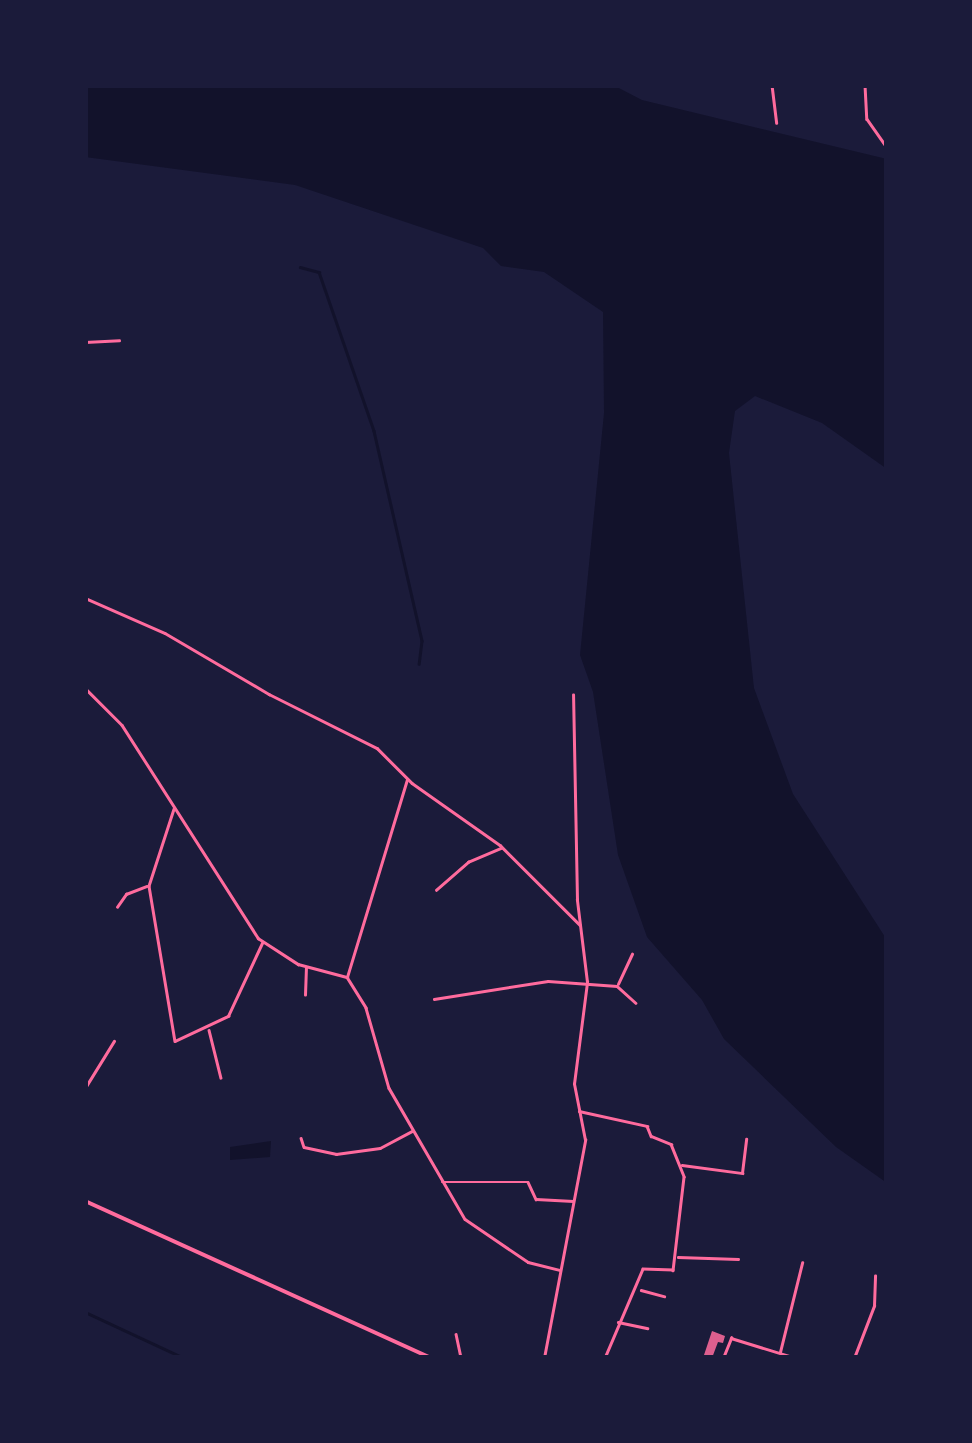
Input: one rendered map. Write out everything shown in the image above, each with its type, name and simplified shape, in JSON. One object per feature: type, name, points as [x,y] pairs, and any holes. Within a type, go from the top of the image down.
[{"type":"main road","points":[[85,1201],[431,1358]]},
{"type":"street","points":[[772,85],[777,123]]},
{"type":"street","points":[[865,85],[867,119],[887,148]]},
{"type":"street","points":[[85,342],[119,340]]},
{"type":"street","points":[[85,598],[165,632],[269,694],[355,735],[407,779],[503,848],[582,931]]},
{"type":"street","points":[[85,688],[122,725],[263,942],[306,967],[347,978],[366,1008],[388,1088],[464,1219],[487,1237],[521,1252],[528,1262],[560,1270]]},
{"type":"street","points":[[544,1358],[585,1140],[574,1084],[586,982],[573,694]]},
{"type":"street","points":[[347,978],[407,779]]},
{"type":"street","points":[[174,808],[148,886],[168,1026],[175,1041],[228,1016],[263,942]]},
{"type":"street","points":[[436,890],[468,862],[503,848]]},
{"type":"street","points":[[117,907],[126,894],[148,886]]},
{"type":"street","points":[[618,986],[632,954]]},
{"type":"street","points":[[305,995],[306,967]]},
{"type":"street","points":[[434,998],[529,983],[586,982],[618,986],[636,1003]]},
{"type":"street","points":[[208,1028],[220,1078]]},
{"type":"street","points":[[85,1088],[114,1041]]},
{"type":"street","points":[[578,1110],[648,1126],[651,1136],[671,1144],[680,1164],[676,1256],[671,1272],[642,1270],[639,1290]]},
{"type":"street","points":[[301,1138],[304,1147],[336,1154],[380,1148],[414,1130]]},
{"type":"street","points":[[680,1164],[742,1174],[746,1139]]},
{"type":"street","points":[[441,1182],[528,1182],[536,1199],[575,1201]]},
{"type":"street","points":[[676,1256],[738,1259]]},
{"type":"street","points":[[780,1352],[802,1263]]},
{"type":"street","points":[[854,1358],[874,1306],[875,1276]]},
{"type":"street","points":[[605,1358],[628,1297],[639,1290],[664,1296]]},
{"type":"street","points":[[617,1322],[647,1328]]},
{"type":"street","points":[[456,1334],[461,1358]]},
{"type":"street","points":[[723,1358],[731,1338],[796,1358]]},
{"type":"shaded area","points":[[85,85],[613,85],[642,100],[887,159],[887,469],[822,423],[755,396],[735,411],[729,453],[754,688],[793,794],[887,940],[887,1183],[836,1147],[724,1039],[702,1000],[647,937],[618,855],[593,692],[580,655],[604,413],[603,312],[544,272],[501,266],[483,248],[295,185],[85,157]]},
{"type":"shaded area","points":[[271,1141],[270,1157],[230,1160],[230,1147]]},
{"type":"building","points":[[712,1331],[725,1336],[723,1343],[718,1342],[712,1358],[703,1358]]},
{"type":"waterway","points":[[300,267],[319,272],[374,431],[422,641],[419,664]]},
{"type":"waterway","points":[[85,1312],[184,1358]]}]
